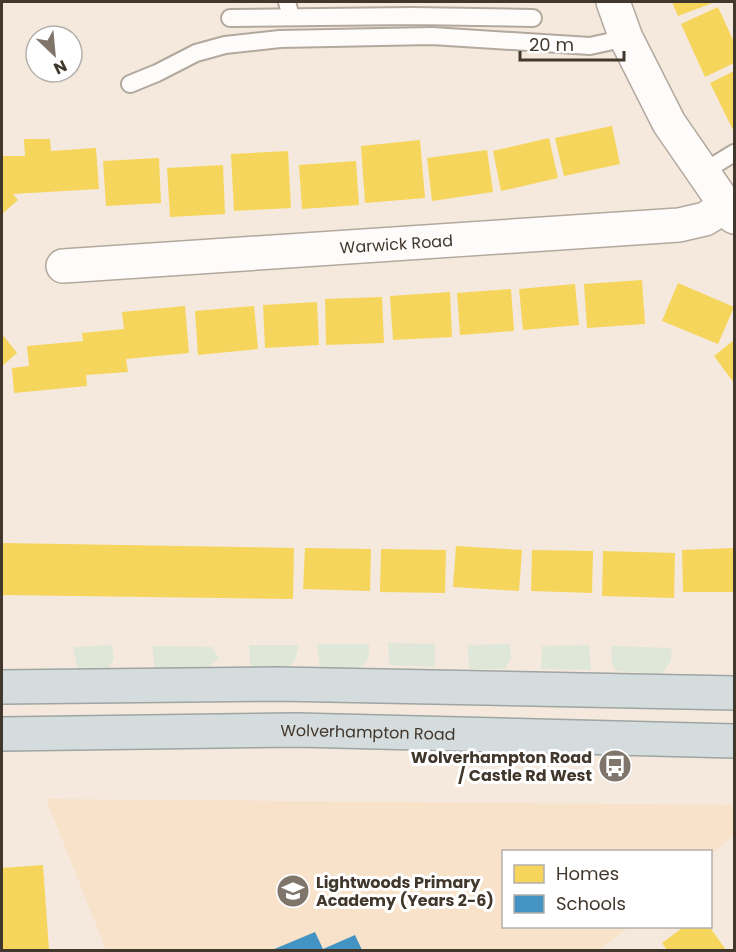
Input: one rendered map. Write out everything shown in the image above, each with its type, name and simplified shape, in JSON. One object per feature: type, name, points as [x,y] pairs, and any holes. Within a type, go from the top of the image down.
[{"type":"highway","points":[[2,687],[277,684],[735,693]]},
{"type":"highway","name":"Wolverhampton Road","points":[[2,734],[297,730],[735,741]]},
{"type":"street","points":[[613,2],[626,38],[669,123],[730,211]]},
{"type":"street","name":"Warwick Road","points":[[63,266],[679,225],[730,211]]},
{"type":"lane","points":[[230,18],[289,9],[412,16],[533,18]]},
{"type":"lane","points":[[130,84],[196,53],[225,45],[280,39],[432,36],[590,46],[626,38]]},
{"type":"lane","points":[[703,172],[735,153]]},
{"type":"shaded area","points":[[388,643],[435,644],[435,667],[389,665]]},
{"type":"shaded area","points":[[317,644],[369,644],[368,659],[359,667],[320,668]]},
{"type":"shaded area","points":[[510,644],[511,658],[505,669],[469,669],[468,645]]},
{"type":"shaded area","points":[[112,645],[114,659],[108,670],[78,670],[73,647]]},
{"type":"shaded area","points":[[249,645],[299,645],[295,660],[288,668],[255,669],[250,664]]},
{"type":"shaded area","points":[[589,645],[591,670],[541,669],[542,646]]},
{"type":"shaded area","points":[[152,646],[212,647],[219,659],[206,668],[155,670]]},
{"type":"shaded area","points":[[611,646],[671,648],[671,659],[661,674],[616,671],[612,663]]},
{"type":"shaded area","name":"Lightwoods Primary Academy (Years 2-6)","points":[[46,799],[734,805],[734,834],[712,854],[712,850],[502,850],[502,928],[627,928],[600,950],[106,950]]},
{"type":"building: Homes","points":[[672,2],[715,2],[678,16]]},
{"type":"building: Homes","points":[[718,7],[734,42],[734,63],[705,77],[681,24]]},
{"type":"building: Homes","points":[[734,71],[734,132],[710,83]]},
{"type":"building: Homes","points":[[612,126],[620,164],[564,176],[555,138]]},
{"type":"building: Homes","points":[[549,138],[558,178],[501,191],[493,151]]},
{"type":"building: Homes","points":[[24,139],[50,139],[51,151],[96,148],[99,189],[13,194],[18,200],[2,214],[2,156],[25,156]]},
{"type":"building: Homes","points":[[420,140],[425,198],[365,203],[361,146]]},
{"type":"building: Homes","points":[[487,150],[493,192],[432,201],[427,158]]},
{"type":"building: Homes","points":[[288,151],[291,208],[234,211],[231,154]]},
{"type":"building: Homes","points":[[159,158],[161,203],[106,206],[103,161]]},
{"type":"building: Homes","points":[[356,161],[359,205],[302,209],[299,165]]},
{"type":"building: Homes","points":[[223,165],[225,214],[170,217],[167,168]]},
{"type":"building: Homes","points":[[642,280],[645,324],[587,328],[584,284]]},
{"type":"building: Homes","points":[[678,283],[734,307],[718,344],[662,321]]},
{"type":"building: Homes","points":[[575,284],[579,325],[523,330],[519,289]]},
{"type":"building: Homes","points":[[511,289],[514,331],[460,335],[457,293]]},
{"type":"building: Homes","points":[[450,292],[452,337],[393,340],[390,296]]},
{"type":"building: Homes","points":[[382,297],[384,343],[326,345],[325,299]]},
{"type":"building: Homes","points":[[317,302],[319,345],[265,348],[263,305]]},
{"type":"building: Homes","points":[[185,306],[189,353],[126,359],[128,372],[86,375],[87,386],[14,393],[12,368],[29,366],[27,346],[83,341],[82,333],[124,329],[122,312]]},
{"type":"building: Homes","points":[[254,306],[258,349],[198,355],[195,311]]},
{"type":"building: Homes","points":[[2,334],[17,353],[2,366]]},
{"type":"building: Homes","points":[[734,340],[734,383],[714,356]]},
{"type":"building: Homes","points":[[2,543],[294,548],[293,599],[2,595]]},
{"type":"building: Homes","points":[[456,546],[522,550],[519,591],[453,587]]},
{"type":"building: Homes","points":[[305,548],[371,549],[370,591],[303,589]]},
{"type":"building: Homes","points":[[734,548],[734,592],[683,592],[682,550]]},
{"type":"building: Homes","points":[[381,549],[446,550],[445,593],[380,592]]},
{"type":"building: Homes","points":[[532,550],[593,551],[592,593],[531,591]]},
{"type":"building: Homes","points":[[603,551],[675,553],[674,598],[602,596]]},
{"type":"building: Homes","points":[[43,865],[49,950],[2,950],[2,868]]},
{"type":"building: Homes","points":[[682,928],[710,928],[726,950],[667,950],[662,943]]},
{"type":"building: Schools","points":[[315,932],[323,949],[355,935],[362,950],[272,950]]},
{"type":"place","name":"Wolverhampton Road / Castle Rd West","points":[[615,766]]},
{"type":"place","name":"Lightwoods Primary Academy (Years 2-6)","points":[[293,891]]}]
